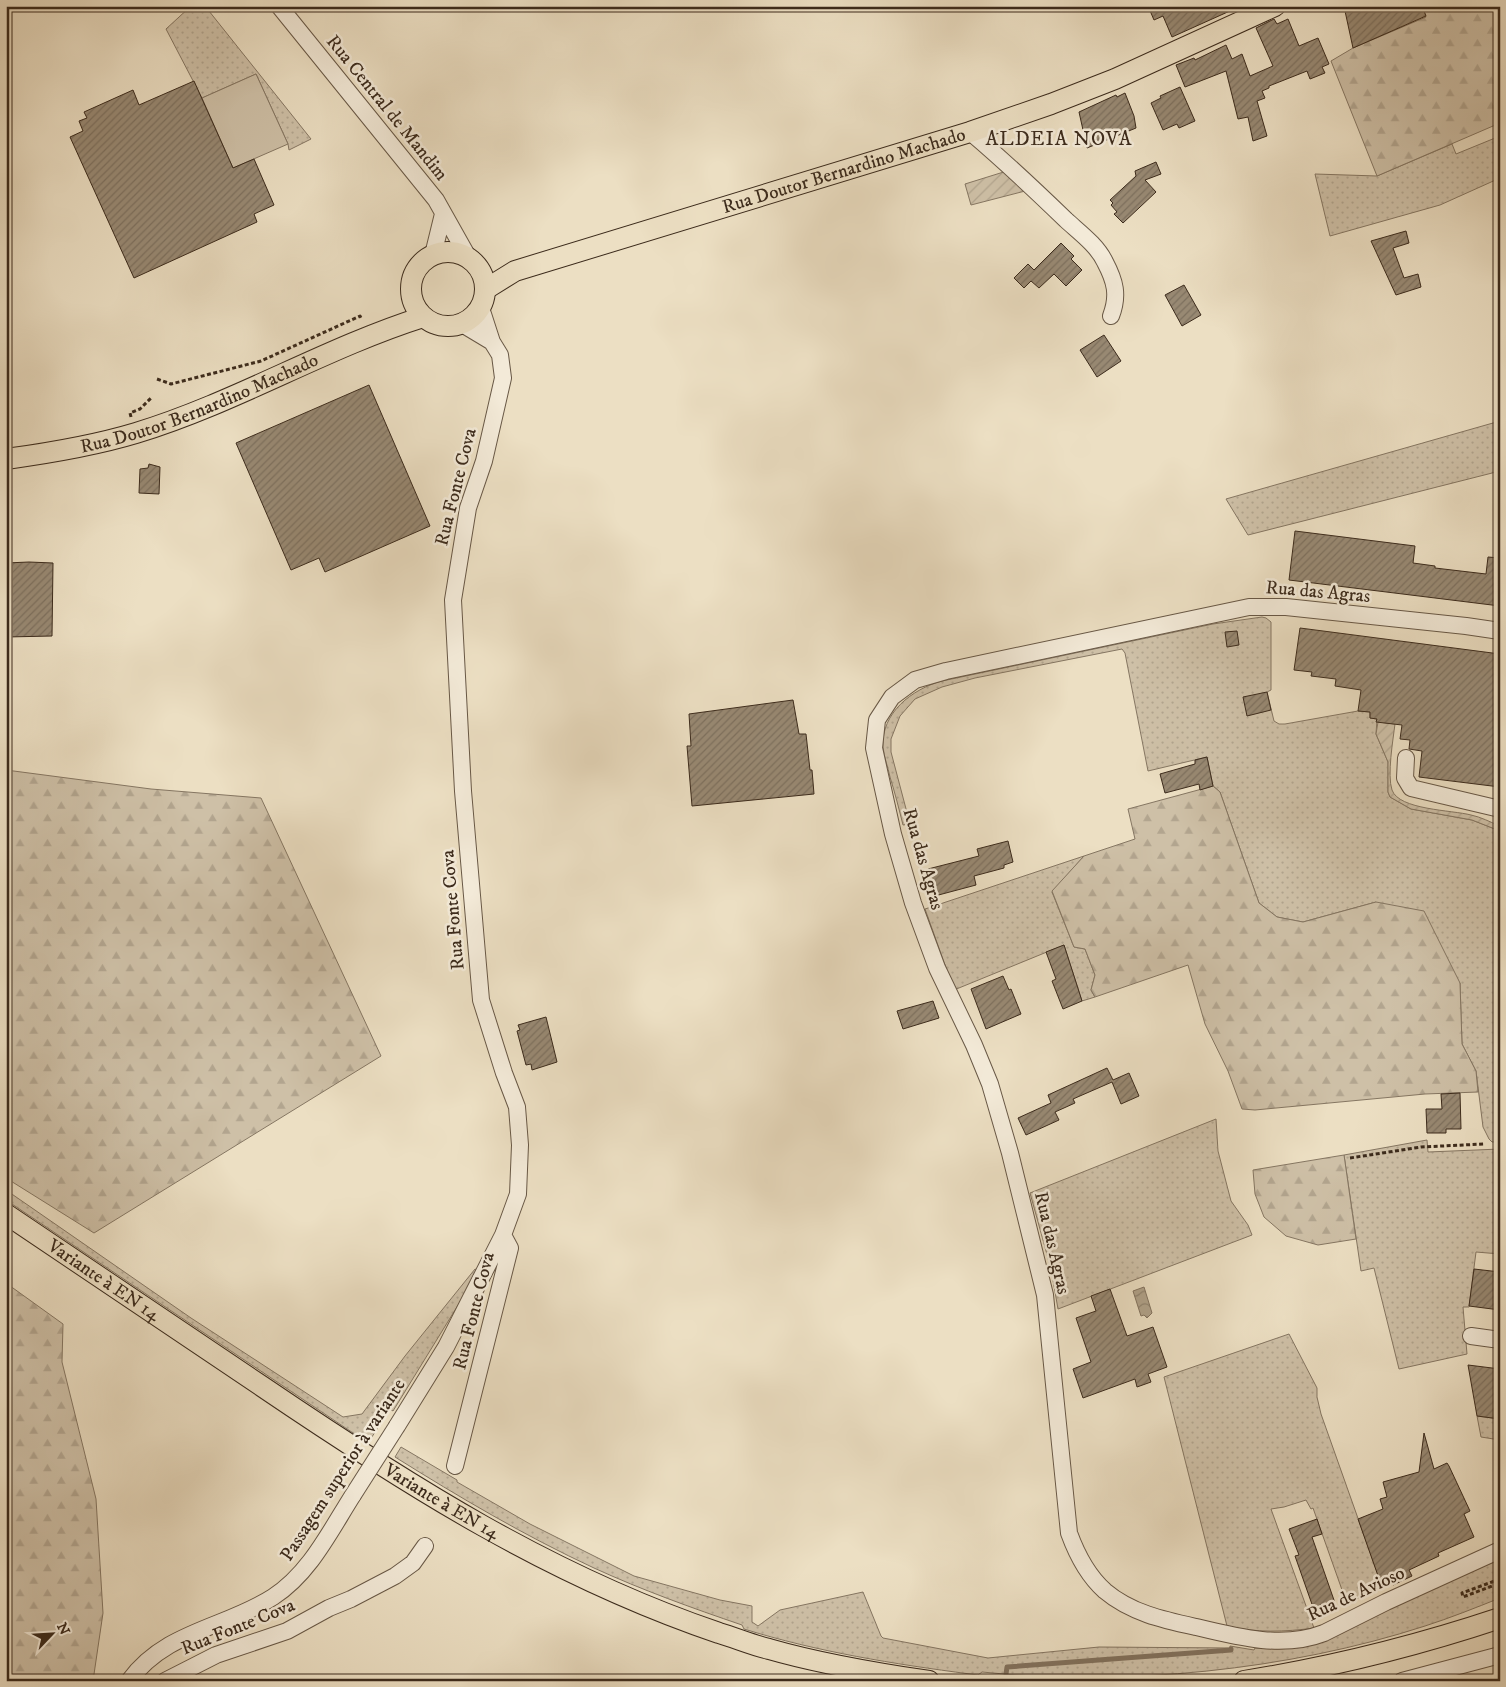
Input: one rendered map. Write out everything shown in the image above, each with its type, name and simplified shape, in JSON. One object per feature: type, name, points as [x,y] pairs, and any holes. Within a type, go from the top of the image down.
[{"type":"main road","name":"Rua Doutor Bernardino Machado","points":[[483,299],[515,271],[970,132],[1115,80],[1276,6]]},
{"type":"main road","points":[[445,252],[457,253],[472,261],[485,281],[483,299],[473,318],[462,324],[442,326],[432,323],[423,317],[415,307],[411,294],[411,282],[423,261],[433,255],[445,252]]},
{"type":"main road","name":"Rua Doutor Bernardino Machado","points":[[472,261],[515,271]]},
{"type":"main road","points":[[387,328],[411,294]]},
{"type":"main road","name":"Rua Doutor Bernardino Machado","points":[[6,459],[74,449],[137,433],[238,394],[387,328],[423,317]]},
{"type":"main road","name":"Variante à EN 14","points":[[6,1214],[336,1436],[484,1528],[579,1577],[676,1618],[769,1649],[869,1672],[929,1681]]},
{"type":"main road","points":[[1244,1681],[1326,1667],[1376,1656],[1500,1618]]},
{"type":"street","name":"Rua Central de Mandim","points":[[279,6],[430,192],[472,261]]},
{"type":"street","points":[[970,132],[1026,182],[1100,254],[1116,288],[1116,304],[1111,316]]},
{"type":"street","points":[[433,255],[442,214]]},
{"type":"street","name":"Rua Fonte Cova","points":[[455,1466],[510,1248],[503,1235],[518,1194],[520,1145],[517,1107],[481,1000],[463,791],[453,600],[468,508],[484,461],[503,378],[500,355],[492,342],[483,299]]},
{"type":"street","points":[[462,324],[492,342]]},
{"type":"street","name":"Rua das Agras","points":[[1136,1610],[1105,1590],[1092,1577],[1082,1563],[1069,1533],[1044,1295],[1010,1153],[990,1084],[974,1045],[936,968],[908,886],[893,834],[874,748],[877,720],[892,697],[915,680],[946,671],[1249,607],[1286,607],[1500,631]]},
{"type":"street","points":[[1406,758],[1405,778],[1411,788],[1500,809]]},
{"type":"street","name":"Passagem superior à variante","points":[[129,1681],[152,1657],[170,1644],[186,1635],[253,1608],[272,1597],[290,1584],[308,1564],[446,1347],[503,1235]]},
{"type":"street","points":[[1472,1336],[1500,1340]]},
{"type":"street","name":"Rua Fonte Cova","points":[[165,1681],[216,1655],[287,1631],[329,1608],[351,1599],[395,1576],[414,1563],[424,1546]]},
{"type":"street","name":"Rua de Avioso","points":[[1136,1610],[1173,1622],[1250,1639],[1291,1640],[1316,1636],[1500,1550]]},
{"type":"street","points":[[1402,1681],[1500,1655]]},
{"type":"path","points":[[158,380],[171,384],[261,361],[360,316],[362,320]]},
{"type":"path","points":[[1350,1158],[1421,1147],[1484,1144]]},
{"type":"path","points":[[1500,1579],[1462,1594],[1463,1597],[1500,1583]]},
{"type":"green space","points":[[191,6],[205,6],[311,139],[289,150],[256,74],[202,98],[166,29]]},
{"type":"green space","points":[[1422,6],[1500,6],[1500,123],[1377,176],[1331,61],[1353,48],[1426,17]]},
{"type":"green space","points":[[256,74],[288,144],[233,168],[202,98]]},
{"type":"green space","points":[[1500,136],[1500,178],[1440,205],[1330,236],[1315,174],[1377,176],[1452,144],[1456,154]]},
{"type":"green space","points":[[1010,170],[1029,190],[971,205],[965,184]]},
{"type":"green space","points":[[1500,421],[1500,471],[1248,535],[1226,499]]},
{"type":"green space","points":[[1262,617],[1271,622],[1271,690],[1267,692],[1274,721],[1279,724],[1285,724],[1358,711],[1370,712],[1370,718],[1377,719],[1376,734],[1388,762],[1388,792],[1390,797],[1411,809],[1472,820],[1500,831],[1500,1142],[1492,1142],[1483,1127],[1476,1071],[1462,1044],[1460,983],[1376,902],[1303,922],[1277,917],[1259,903],[1220,792],[1213,786],[1207,757],[1148,771],[1125,653],[1122,649],[975,678],[942,687],[915,699],[900,716],[891,739],[891,752],[910,824],[903,825],[884,754],[884,735],[887,723],[893,713],[910,696],[920,690],[942,681],[1213,624]]},
{"type":"green space","points":[[1378,722],[1395,724],[1390,776],[1392,790],[1397,797],[1405,802],[1427,808],[1478,817],[1500,826],[1500,831],[1472,820],[1411,809],[1390,797],[1388,792],[1388,762],[1376,734]]},
{"type":"green space","points":[[6,770],[151,789],[261,798],[381,1056],[94,1233],[6,1178]]},
{"type":"green space","points":[[1213,786],[1220,792],[1259,903],[1277,917],[1303,922],[1376,902],[1424,911],[1460,983],[1462,1044],[1476,1071],[1478,1092],[1425,1094],[1255,1110],[1242,1109],[1228,1071],[1205,1024],[1188,965],[1095,997],[1091,990],[1095,975],[1085,949],[1074,947],[1052,891],[1084,856],[1135,839],[1128,809]]},
{"type":"green space","points":[[1084,856],[1052,892],[1074,947],[1085,949],[1095,975],[1091,990],[1095,997],[1082,1001],[1064,945],[954,990],[925,909]]},
{"type":"green space","points":[[1216,1119],[1218,1151],[1231,1201],[1248,1225],[1252,1235],[1058,1309],[1051,1269],[1030,1193]]},
{"type":"green space","points":[[1427,1140],[1428,1152],[1500,1149],[1500,1254],[1476,1252],[1469,1307],[1463,1307],[1467,1354],[1399,1369],[1374,1268],[1361,1271],[1344,1155]]},
{"type":"green space","points":[[1344,1155],[1356,1239],[1318,1245],[1286,1236],[1264,1217],[1255,1194],[1253,1170]]},
{"type":"green space","points":[[6,1190],[191,1318],[343,1417],[362,1414],[405,1356],[475,1269],[479,1271],[393,1411],[390,1409],[368,1443],[6,1200]]},
{"type":"green space","points":[[6,1283],[63,1324],[62,1362],[96,1499],[103,1613],[93,1681],[12,1681],[6,1678]]},
{"type":"green space","points":[[1289,1334],[1317,1388],[1321,1414],[1382,1586],[1347,1604],[1313,1508],[1311,1509],[1306,1500],[1271,1509],[1314,1628],[1270,1631],[1249,1630],[1227,1626],[1164,1377]]},
{"type":"green space","points":[[1477,1416],[1500,1419],[1500,1440],[1481,1437]]},
{"type":"green space","points":[[401,1447],[530,1524],[634,1576],[720,1600],[752,1606],[752,1622],[758,1626],[780,1610],[863,1592],[883,1638],[988,1658],[1099,1647],[1230,1648],[1230,1646],[1254,1650],[1255,1648],[1293,1648],[1367,1619],[1500,1559],[1500,1577],[1498,1578],[1500,1598],[1434,1623],[1373,1641],[1319,1654],[1263,1664],[1149,1676],[1036,1676],[982,1672],[978,1675],[856,1656],[772,1637],[744,1629],[742,1625],[630,1584],[543,1543],[443,1487],[395,1457]]},
{"type":"water","points":[[1144,1287],[1152,1313],[1147,1318],[1144,1315],[1141,1316],[1133,1291]]},
{"type":"building","points":[[1148,6],[1241,6],[1172,37],[1163,16],[1154,20]]},
{"type":"building","points":[[1355,6],[1422,6],[1426,16],[1353,48],[1345,11]]},
{"type":"building","points":[[1274,19],[1277,24],[1288,19],[1299,46],[1318,38],[1329,64],[1322,67],[1325,73],[1310,79],[1307,71],[1269,86],[1269,88],[1262,91],[1265,98],[1257,101],[1267,136],[1253,141],[1248,117],[1238,119],[1226,71],[1185,87],[1176,65],[1194,58],[1195,60],[1226,45],[1232,59],[1242,54],[1250,76],[1273,66],[1256,28]]},
{"type":"building","points":[[194,81],[233,168],[254,159],[274,205],[254,214],[257,222],[134,278],[70,137],[83,131],[79,121],[87,118],[84,112],[133,90],[139,105]]},
{"type":"building","points":[[1180,87],[1195,121],[1179,128],[1177,124],[1163,130],[1151,103],[1161,98],[1160,96]]},
{"type":"building","points":[[1125,93],[1134,116],[1136,128],[1087,148],[1079,112],[1116,95],[1117,97]]},
{"type":"building","points":[[1156,162],[1161,174],[1145,180],[1156,192],[1123,223],[1114,214],[1117,212],[1111,205],[1113,203],[1110,200],[1136,176],[1135,171]]},
{"type":"building","points":[[1406,231],[1409,243],[1393,248],[1404,278],[1418,274],[1421,287],[1396,295],[1371,241]]},
{"type":"building","points":[[1061,243],[1074,256],[1071,259],[1082,270],[1066,286],[1054,274],[1039,288],[1031,281],[1024,288],[1014,278],[1028,264],[1034,270]]},
{"type":"building","points":[[1184,285],[1201,315],[1182,326],[1165,295]]},
{"type":"building","points":[[1104,335],[1121,361],[1097,377],[1080,350]]},
{"type":"building","points":[[369,385],[430,526],[325,572],[319,558],[291,570],[236,443]]},
{"type":"building","points":[[149,464],[160,467],[159,494],[139,493],[140,469],[148,468]]},
{"type":"building","points":[[1295,531],[1415,546],[1413,563],[1435,566],[1435,568],[1486,574],[1488,557],[1500,558],[1500,606],[1289,580]]},
{"type":"building","points":[[6,563],[53,563],[52,636],[6,637]]},
{"type":"building","points":[[1300,628],[1500,654],[1500,787],[1419,777],[1422,751],[1409,749],[1410,740],[1400,739],[1402,725],[1376,722],[1377,719],[1370,718],[1370,712],[1358,711],[1361,690],[1335,686],[1336,679],[1311,676],[1312,672],[1294,670]]},
{"type":"building","points":[[1237,631],[1239,645],[1227,647],[1225,632]]},
{"type":"building","points":[[1267,692],[1271,710],[1247,716],[1243,697]]},
{"type":"building","points":[[793,700],[799,734],[806,734],[814,794],[692,806],[687,746],[691,746],[689,714]]},
{"type":"building","points":[[1207,757],[1213,786],[1200,790],[1199,784],[1165,793],[1160,774],[1195,764],[1195,760]]},
{"type":"building","points":[[1008,841],[1013,862],[1004,865],[1004,868],[974,876],[976,885],[931,897],[925,877],[929,876],[928,869],[979,856],[977,849]]},
{"type":"building","points":[[1064,945],[1082,1001],[1063,1009],[1052,981],[1056,979],[1046,952]]},
{"type":"building","points":[[1003,976],[1009,990],[1011,989],[1021,1014],[986,1029],[971,989]]},
{"type":"building","points":[[933,1001],[939,1018],[903,1029],[897,1011]]},
{"type":"building","points":[[546,1017],[557,1062],[532,1070],[531,1064],[526,1065],[517,1031],[520,1030],[518,1025]]},
{"type":"building","points":[[1107,1068],[1113,1080],[1129,1073],[1139,1096],[1121,1104],[1112,1082],[1073,1099],[1075,1103],[1055,1112],[1059,1120],[1026,1135],[1018,1118],[1051,1103],[1048,1095]]},
{"type":"building","points":[[1460,1093],[1461,1129],[1446,1129],[1446,1133],[1427,1133],[1426,1109],[1442,1109],[1441,1094]]},
{"type":"building","points":[[1474,1269],[1500,1272],[1500,1310],[1469,1306]]},
{"type":"building","points":[[1110,1289],[1127,1336],[1153,1327],[1167,1367],[1148,1374],[1151,1382],[1137,1387],[1135,1379],[1083,1398],[1073,1369],[1091,1362],[1076,1318],[1096,1311],[1091,1296]]},
{"type":"building","points":[[1468,1365],[1500,1369],[1500,1419],[1477,1416]]},
{"type":"building","points":[[1424,1433],[1434,1469],[1447,1463],[1449,1466],[1470,1511],[1464,1514],[1474,1537],[1438,1553],[1439,1556],[1409,1570],[1412,1576],[1393,1585],[1392,1583],[1382,1587],[1358,1519],[1383,1509],[1380,1499],[1387,1497],[1383,1482],[1419,1472]]},
{"type":"building","points":[[1317,1519],[1322,1534],[1312,1537],[1335,1603],[1314,1610],[1295,1556],[1299,1555],[1289,1529]]},
{"type":"waterway","points":[[1006,1674],[1007,1667],[1231,1649]]},
{"type":"district","name":"ALDEIA NOVA","points":[[1059,139]]}]
